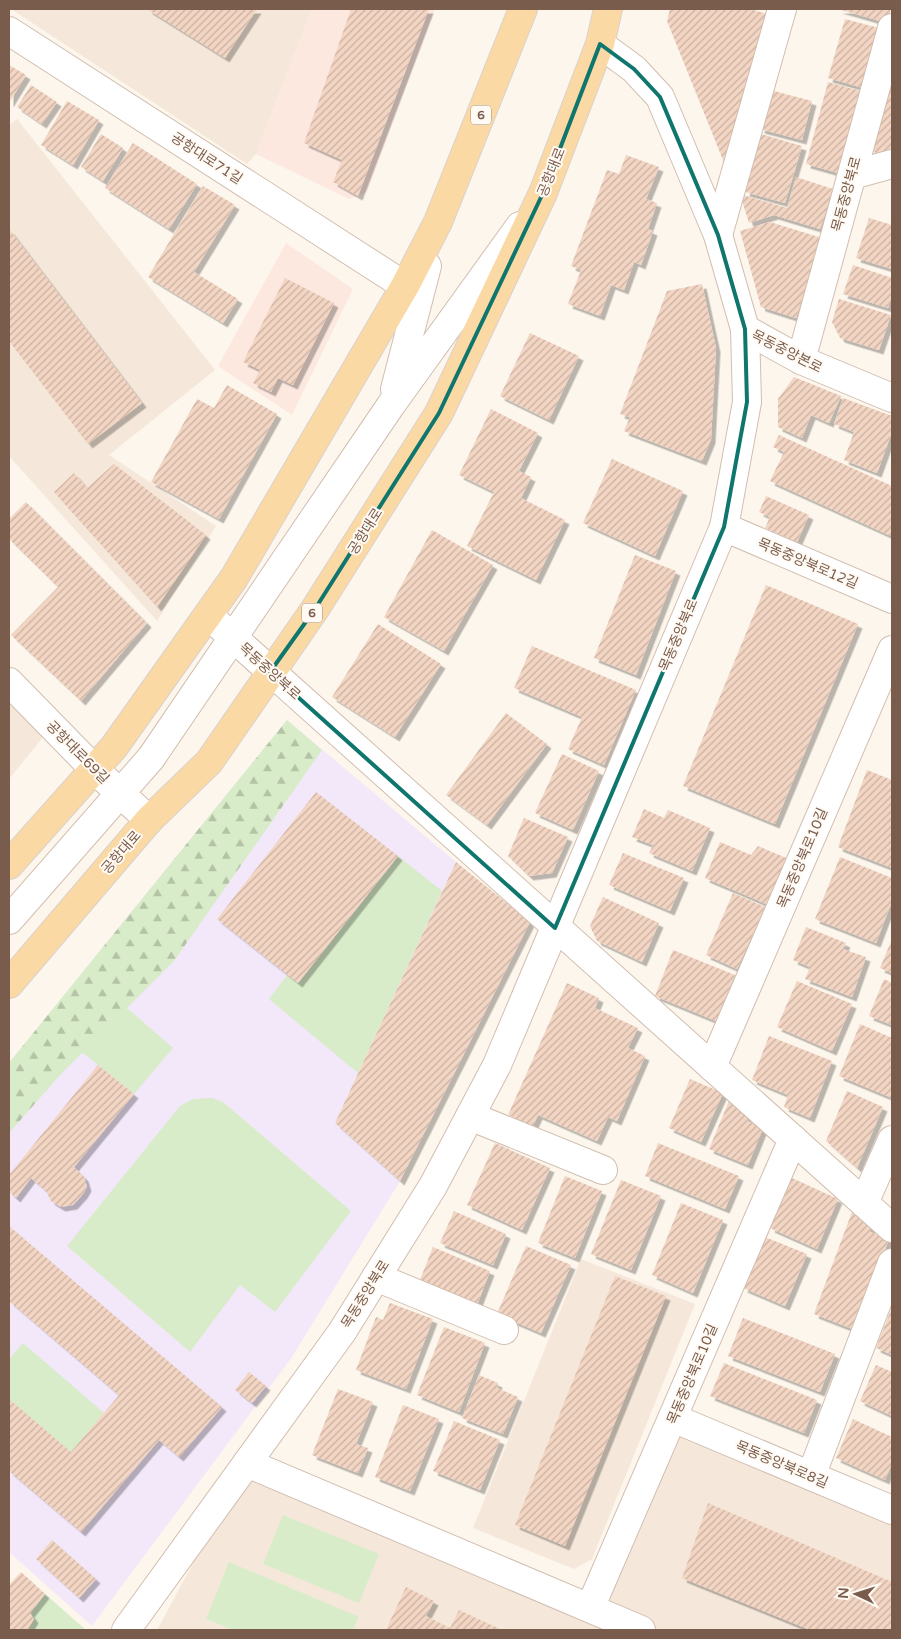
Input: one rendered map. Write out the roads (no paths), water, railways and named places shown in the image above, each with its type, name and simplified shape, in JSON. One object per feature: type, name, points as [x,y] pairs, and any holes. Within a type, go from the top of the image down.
[{"type":"main road","name":"6","points":[[9,866],[114,747],[234,578],[405,286],[438,222],[523,9]]},
{"type":"main road","name":"공항대로","points":[[9,984],[148,820],[208,762],[315,609],[439,413],[543,193],[600,44],[608,9]]},
{"type":"street","points":[[718,235],[782,9]]},
{"type":"street","name":"목동중앙북로","points":[[801,360],[892,28]]},
{"type":"street","name":"공항대로71길","points":[[9,31],[405,286]]},
{"type":"street","name":"목동중앙본로","points":[[600,44],[634,69],[660,96],[718,235],[745,329],[801,360],[892,398]]},
{"type":"street","points":[[852,175],[892,164]]},
{"type":"street","points":[[9,920],[121,795],[151,758],[391,405],[543,193]]},
{"type":"street","points":[[391,405],[438,222]]},
{"type":"street","name":"목동중앙북로","points":[[126,1630],[342,1332],[433,1186],[497,1064],[724,527],[748,402],[745,329]]},
{"type":"street","name":"목동중앙북로12길","points":[[724,527],[892,599]]},
{"type":"street","name":"목동중앙북로","points":[[208,615],[555,928]]},
{"type":"street","name":"목동중앙북로10길","points":[[712,1067],[892,650]]},
{"type":"street","name":"공항대로69길","points":[[9,682],[94,769],[148,820]]},
{"type":"street","points":[[555,928],[892,1228]]},
{"type":"street","points":[[470,1116],[603,1170]]},
{"type":"street","name":"목동중앙북로10길","points":[[590,1608],[793,1139]]},
{"type":"street","points":[[864,1203],[892,1140]]},
{"type":"street","points":[[811,1476],[892,1263]]},
{"type":"street","points":[[376,1277],[504,1330]]},
{"type":"street","name":"목동중앙북로8길","points":[[673,1418],[892,1510]]},
{"type":"street","points":[[247,1463],[642,1630]]}]
